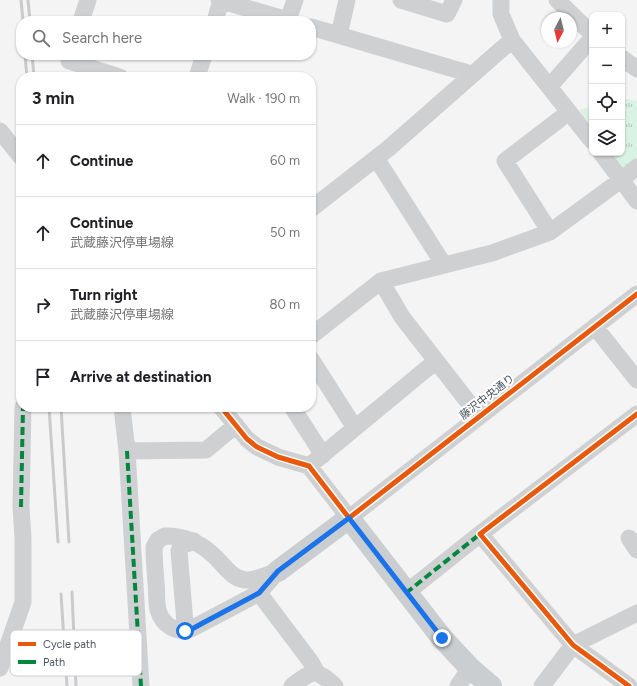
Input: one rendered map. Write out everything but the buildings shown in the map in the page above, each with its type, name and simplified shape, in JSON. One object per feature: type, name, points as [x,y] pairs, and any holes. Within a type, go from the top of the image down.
[{"type":"main road","points":[[278,571],[349,518],[442,638],[464,677],[491,686]]},
{"type":"street","points":[[83,16],[88,0]]},
{"type":"street","points":[[216,16],[220,0],[273,16]]},
{"type":"street","points":[[291,16],[295,0]]},
{"type":"street","points":[[339,35],[347,0]]},
{"type":"street","points":[[401,0],[447,14],[454,0]]},
{"type":"street","points":[[501,0],[501,14],[512,40],[550,86],[589,138]]},
{"type":"street","points":[[557,0],[589,31]]},
{"type":"street","points":[[316,28],[471,74]]},
{"type":"street","points":[[316,205],[376,158],[512,40]]},
{"type":"street","points":[[550,86],[589,41]]},
{"type":"street","points":[[69,60],[89,72]]},
{"type":"street","points":[[199,72],[203,60]]},
{"type":"street","points":[[625,60],[637,69]]},
{"type":"street","points":[[550,232],[505,161],[569,112]]},
{"type":"street","points":[[0,131],[16,151]]},
{"type":"street","points":[[603,156],[637,201]]},
{"type":"street","points":[[376,158],[444,265]]},
{"type":"street","points":[[316,332],[381,281],[492,253],[550,232],[637,167]]},
{"type":"street","points":[[381,281],[402,317],[479,416]]},
{"type":"street","name":"藤沢中央通り","points":[[349,518],[637,294]]},
{"type":"street","points":[[595,327],[637,380]]},
{"type":"street","points":[[309,466],[436,361]]},
{"type":"street","points":[[316,368],[355,428]]},
{"type":"street","points":[[13,630],[23,602],[23,538],[21,507],[23,412]]},
{"type":"street","points":[[123,412],[127,450],[138,630]]},
{"type":"street","points":[[225,412],[247,439],[256,447],[278,457],[309,466],[349,518]]},
{"type":"street","points":[[295,412],[323,455]]},
{"type":"street","points":[[406,593],[480,534],[637,414]]},
{"type":"street","points":[[127,450],[206,450],[236,425]]},
{"type":"street","points":[[480,534],[573,645],[629,686]]},
{"type":"street","points":[[165,536],[178,536],[201,545],[213,554],[229,572],[238,578],[247,580],[278,571],[259,593],[192,629],[177,631],[163,621],[158,610],[154,547],[158,540],[165,536]]},
{"type":"street","points":[[192,629],[186,626],[185,623],[179,551],[181,546],[194,541]]},
{"type":"street","points":[[259,593],[318,673]]},
{"type":"street","points":[[542,686],[573,645],[637,612]]},
{"type":"street","points":[[0,668],[10,639]]},
{"type":"street","points":[[292,686],[309,674],[318,673],[324,675],[335,686]]},
{"type":"street","points":[[140,676],[141,686]]},
{"type":"green space","points":[[628,99],[637,101],[637,158],[622,168],[613,156],[625,156],[625,100]]},
{"type":"green space","points":[[589,108],[589,123],[579,110]]},
{"type":"railway","points":[[21,0],[23,16]]},
{"type":"railway","points":[[28,0],[30,16]]},
{"type":"railway","points":[[25,60],[27,72]]},
{"type":"railway","points":[[32,60],[34,72]]},
{"type":"railway","points":[[49,412],[58,542]]},
{"type":"railway","points":[[61,412],[69,542]]},
{"type":"railway","points":[[72,592],[74,630]]},
{"type":"railway","points":[[61,594],[63,630]]},
{"type":"railway","points":[[66,676],[67,686]]},
{"type":"railway","points":[[76,676],[76,686]]},
{"type":"marked path","points":[[21,507],[23,412]]},
{"type":"marked path","points":[[127,451],[138,630]]},
{"type":"marked path","points":[[406,593],[480,534]]},
{"type":"marked path","points":[[140,676],[141,686]]},
{"type":"cycle path","points":[[225,412],[247,439],[257,447],[278,457],[309,466],[349,518],[637,294]]},
{"type":"cycle path","points":[[629,686],[573,645],[480,534],[637,414]]},
{"type":"route","points":[[185,631],[192,629],[259,593],[278,571],[349,518],[442,638]]}]
